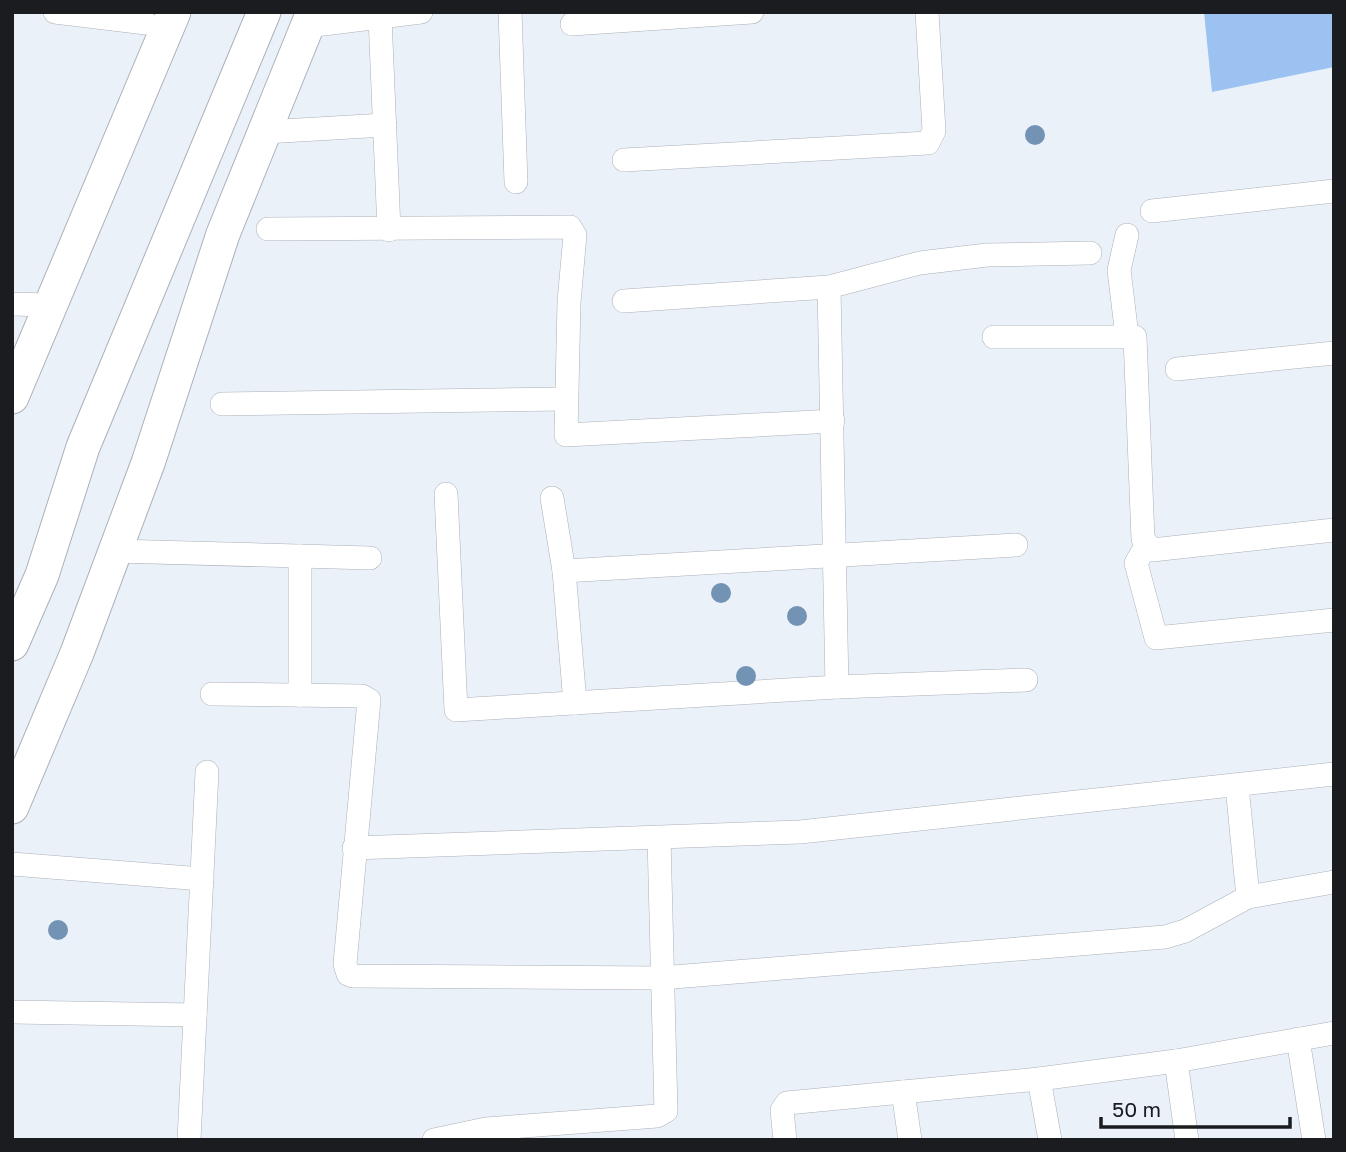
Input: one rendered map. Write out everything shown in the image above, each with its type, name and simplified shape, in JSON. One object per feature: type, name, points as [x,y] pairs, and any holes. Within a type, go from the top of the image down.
[{"type":"main road","points":[[12,644],[42,575],[83,447],[264,12]]},
{"type":"main road","points":[[12,344],[157,16]]},
{"type":"main road","points":[[12,807],[77,653],[148,463],[223,234],[310,19]]},
{"type":"main road","points":[[12,397],[30,304]]},
{"type":"street","points":[[55,12],[157,16]]},
{"type":"street","points":[[310,19],[380,17],[421,12]]},
{"type":"street","points":[[510,12],[516,182]]},
{"type":"street","points":[[572,24],[752,12]]},
{"type":"street","points":[[624,160],[929,143],[934,131],[927,12]]},
{"type":"street","points":[[380,17],[389,230]]},
{"type":"street","points":[[265,132],[385,125]]},
{"type":"street","points":[[1152,212],[1334,191]]},
{"type":"street","points":[[268,229],[389,230],[567,226],[573,230],[566,435],[832,421]]},
{"type":"street","points":[[1127,235],[1119,270],[1127,335]]},
{"type":"street","points":[[624,301],[829,287],[920,263],[987,255],[1090,253]]},
{"type":"street","points":[[829,287],[837,687]]},
{"type":"street","points":[[994,337],[1127,335],[1136,341],[1143,539],[1146,546],[1152,550],[1334,530]]},
{"type":"street","points":[[1177,369],[1334,353]]},
{"type":"street","points":[[222,404],[566,398]]},
{"type":"street","points":[[446,494],[456,710],[837,687],[1027,680]]},
{"type":"street","points":[[552,498],[564,571],[575,703]]},
{"type":"street","points":[[564,571],[836,553],[1016,545]]},
{"type":"street","points":[[1146,546],[1136,564],[1156,638],[1334,620]]},
{"type":"street","points":[[115,551],[370,558]]},
{"type":"street","points":[[300,556],[300,695]]},
{"type":"street","points":[[212,694],[362,696],[369,700],[345,964],[348,974],[353,976],[661,978],[1165,937],[1185,931],[1248,897],[1334,881]]},
{"type":"street","points":[[189,1140],[207,772]]},
{"type":"street","points":[[354,848],[800,832],[1334,774]]},
{"type":"street","points":[[1237,786],[1248,897]]},
{"type":"street","points":[[434,1140],[486,1129],[662,1115],[667,1104],[661,978],[659,838]]},
{"type":"street","points":[[12,864],[202,879]]},
{"type":"street","points":[[12,1012],[195,1015]]},
{"type":"street","points":[[785,1140],[782,1110],[787,1103],[1040,1079],[1175,1061],[1334,1033]]},
{"type":"street","points":[[1298,1040],[1314,1140]]},
{"type":"street","points":[[1175,1061],[1187,1140]]},
{"type":"street","points":[[1040,1079],[1050,1140]]},
{"type":"street","points":[[903,1092],[910,1140]]},
{"type":"shaded area","points":[[1204,12],[1333,12],[1334,67],[1212,92]]}]
